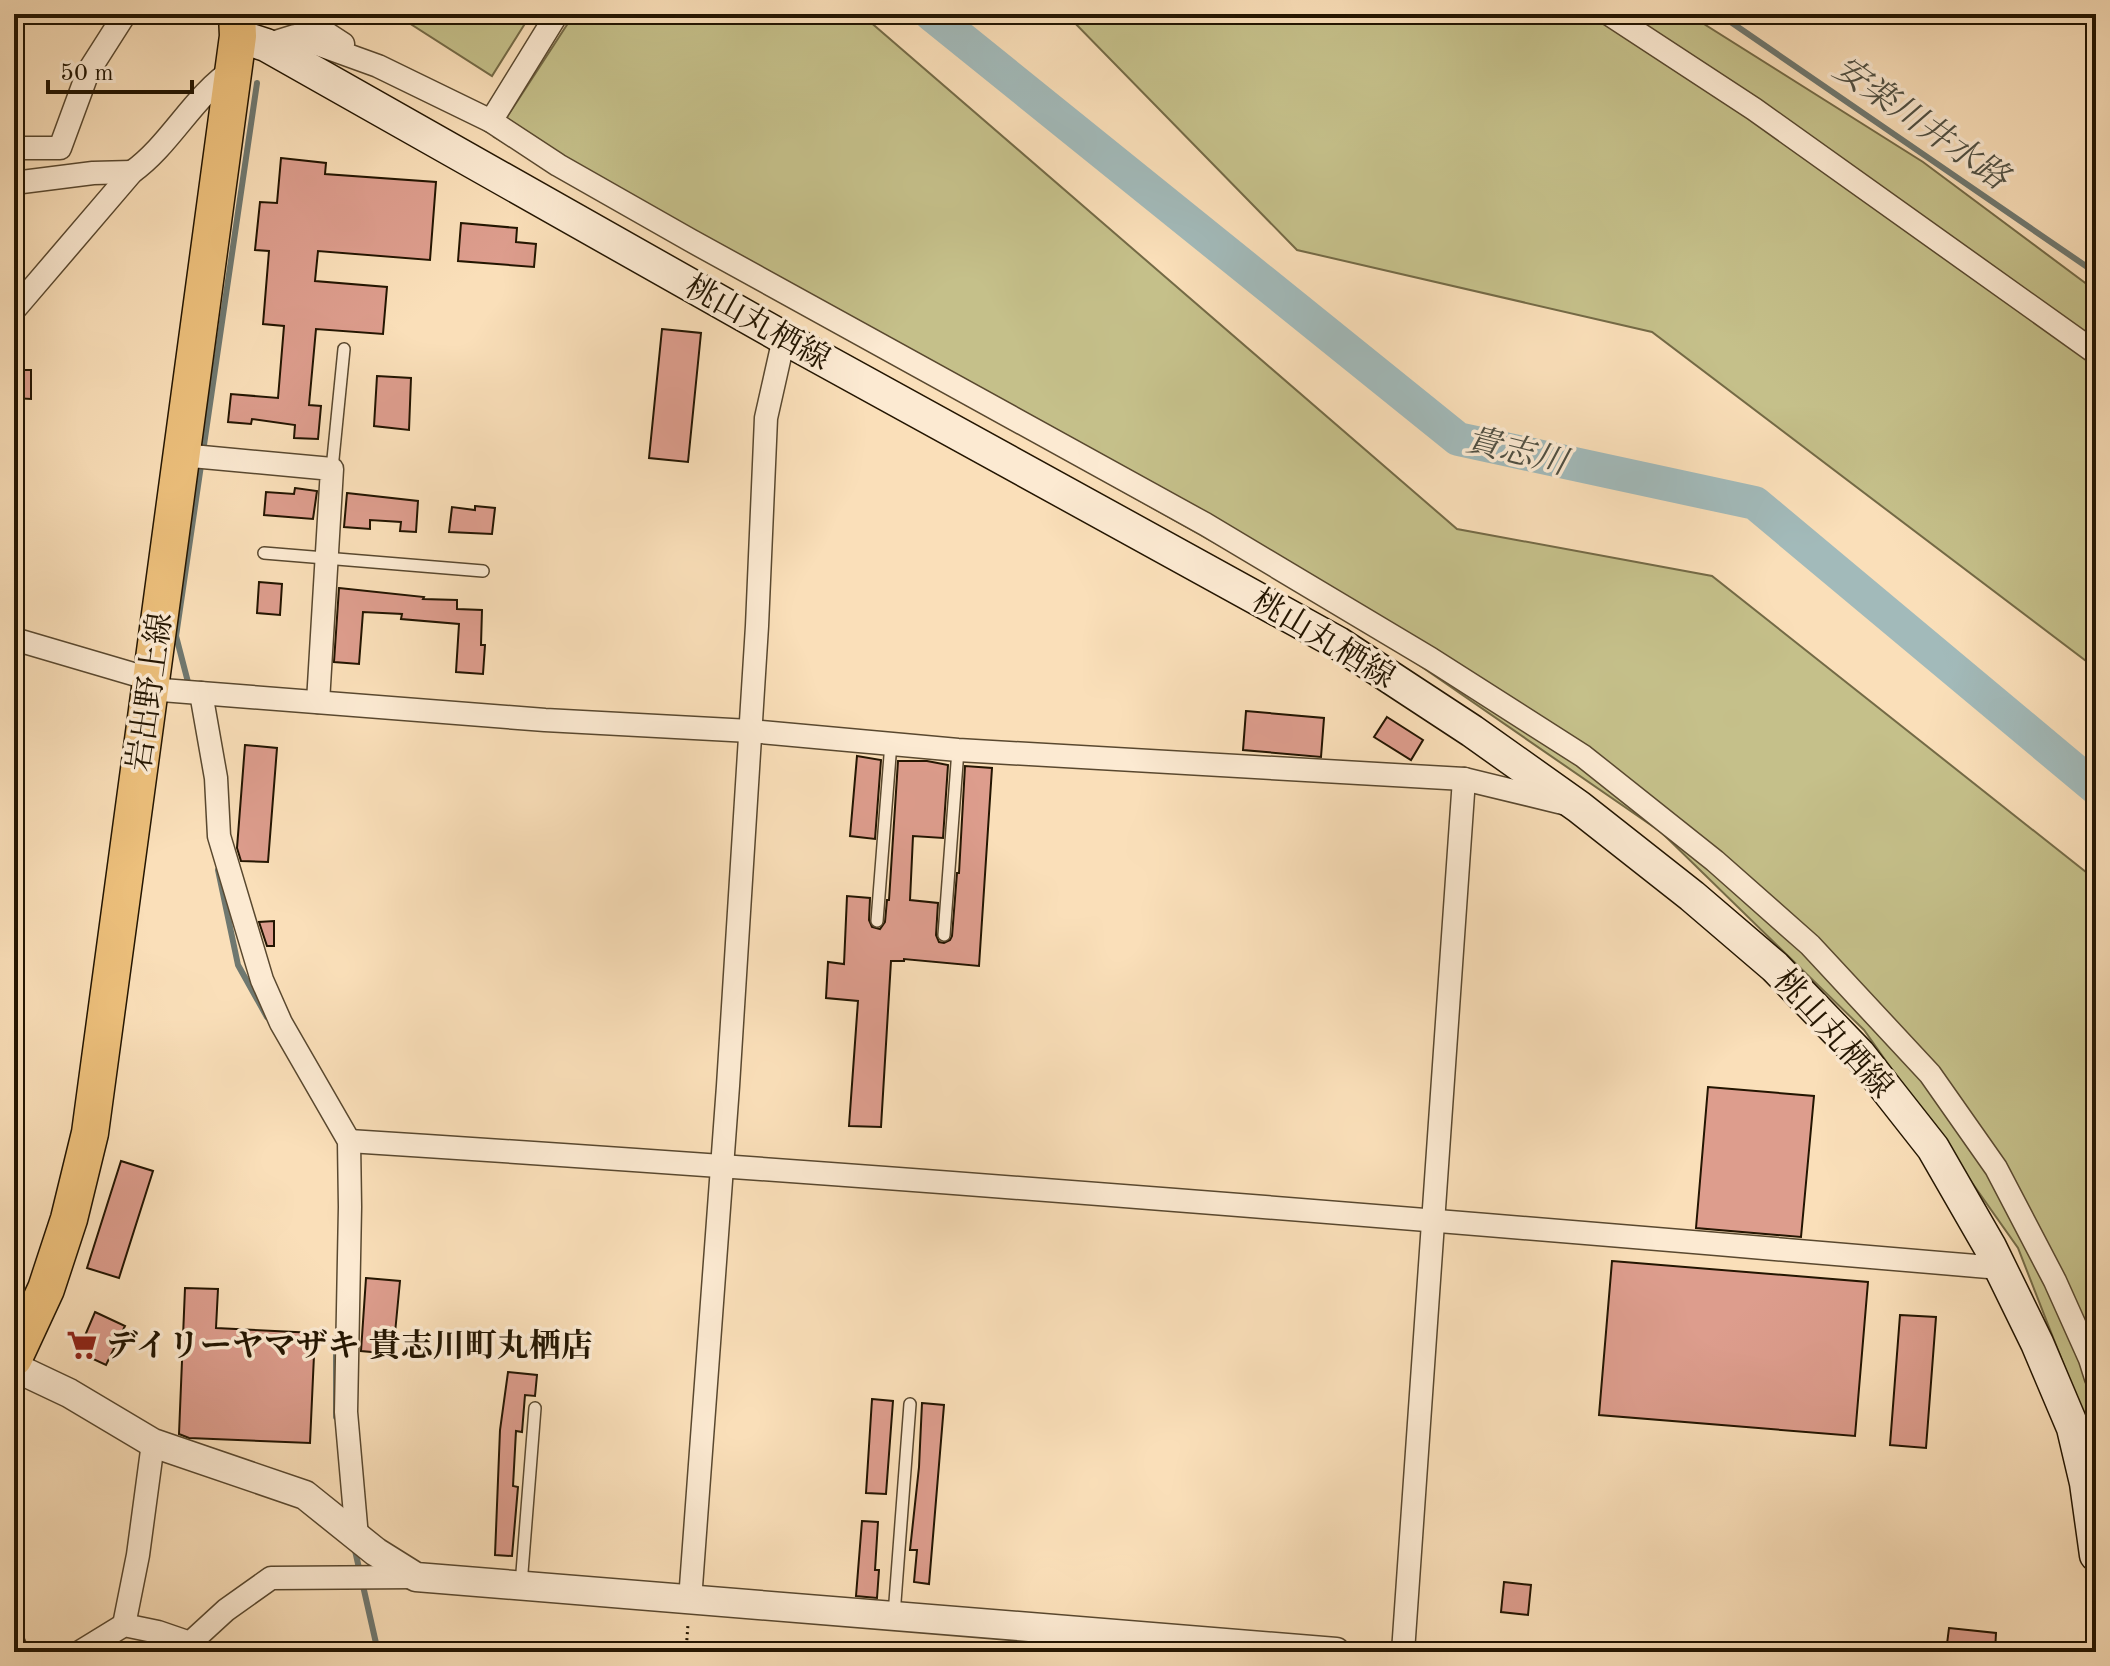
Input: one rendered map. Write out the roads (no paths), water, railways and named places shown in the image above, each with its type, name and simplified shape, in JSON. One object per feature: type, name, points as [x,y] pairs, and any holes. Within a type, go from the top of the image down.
[{"type":"main road","name":"桃山丸栖線","points":[[244,41],[1338,643],[1472,731],[1579,807],[1692,896],[1775,967],[1859,1054],[1933,1148],[2000,1268],[2037,1343],[2073,1428],[2086,1483],[2096,1555]]},
{"type":"main road","name":"岩出野上線","points":[[14,1358],[50,1275],[69,1219],[90,1133],[181,455],[244,41]]},
{"type":"street","points":[[14,148],[60,148],[88,72],[125,14]]},
{"type":"street","points":[[297,14],[378,66]]},
{"type":"street","points":[[491,121],[557,14]]},
{"type":"street","points":[[1609,14],[1754,109],[2096,353]]},
{"type":"street","points":[[14,310],[132,172],[151,159],[217,80],[244,41],[295,36],[378,66],[491,121],[558,165],[690,240],[1205,524],[1431,659],[1583,756],[1715,861],[1810,945],[1930,1074],[1996,1168],[2055,1281],[2096,1378]]},
{"type":"street","points":[[14,183],[93,173],[132,172]]},
{"type":"street","points":[[690,1600],[750,731],[766,418],[784,338]]},
{"type":"street","points":[[181,455],[332,469],[318,702]]},
{"type":"street","points":[[14,639],[149,684],[201,693],[545,720],[750,731],[958,750],[1464,779],[1579,807]]},
{"type":"street","points":[[201,693],[216,778],[219,836],[262,980],[281,1023],[349,1141],[346,1412],[357,1537]]},
{"type":"street","points":[[1403,1652],[1464,779]]},
{"type":"street","points":[[349,1141],[721,1164],[1433,1219],[2000,1268]]},
{"type":"street","points":[[14,1367],[69,1393],[153,1443],[305,1495],[376,1552],[416,1577]]},
{"type":"street","points":[[124,1625],[138,1555],[153,1443]]},
{"type":"street","points":[[80,1652],[124,1625],[190,1643],[226,1610],[271,1578],[416,1577],[1336,1652]]},
{"type":"street","points":[[14,1644],[17,1652]]},
{"type":"lane","points":[[332,469],[344,349]]},
{"type":"lane","points":[[264,553],[483,571]]},
{"type":"lane","points":[[877,921],[891,742]]},
{"type":"lane","points":[[944,935],[958,750]]},
{"type":"lane","points":[[894,1616],[910,1404]]},
{"type":"lane","points":[[521,1586],[535,1408]]},
{"type":"waterway","name":"貴志川","points":[[931,14],[1458,439],[1755,503],[2096,788]]},
{"type":"waterway","name":"安楽川井水路","points":[[1719,14],[2096,273]]},
{"type":"waterway","points":[[189,686],[176,636],[257,83]]},
{"type":"waterway","points":[[218,870],[238,965],[267,1017]]},
{"type":"waterway","points":[[336,1352],[336,1417]]},
{"type":"waterway","points":[[354,1546],[378,1652]]},
{"type":"place","name":"デイリーヤマザキ 貴志川町丸栖店","points":[[82,1345]]}]
